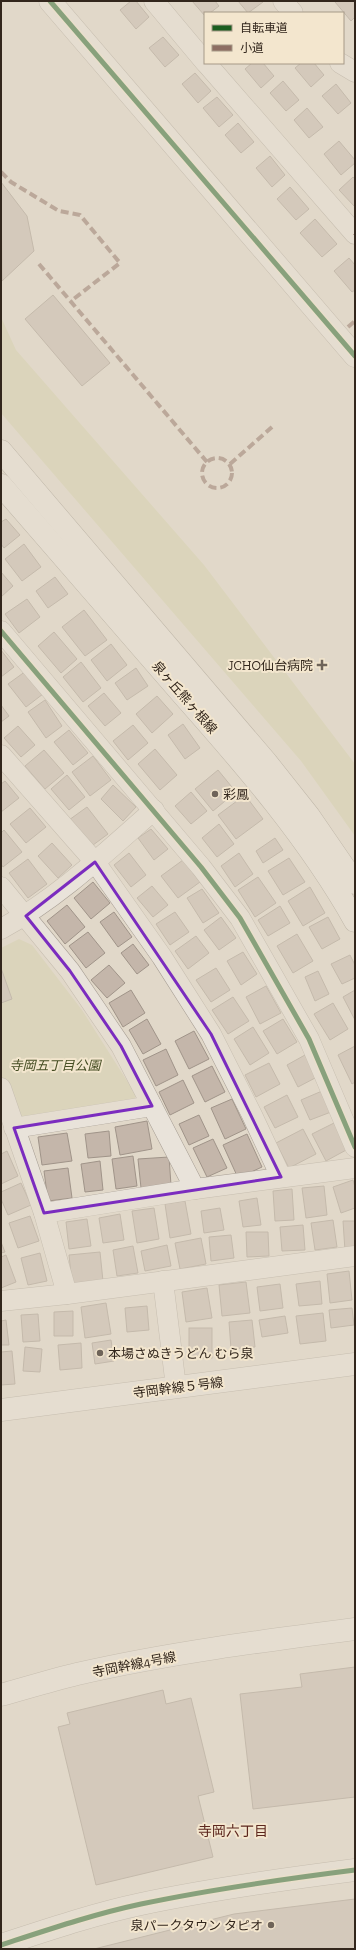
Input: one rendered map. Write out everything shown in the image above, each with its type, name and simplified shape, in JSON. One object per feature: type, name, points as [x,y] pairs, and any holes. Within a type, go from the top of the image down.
[{"type":"street","points":[[50,1],[355,356]]},
{"type":"street","points":[[154,1],[204,62]]},
{"type":"street","points":[[283,1],[292,12]]},
{"type":"street","points":[[206,64],[355,234]]},
{"type":"street","points":[[342,64],[355,72]]},
{"type":"street","name":"泉ヶ丘熊ヶ根線","points":[[1,451],[267,763],[309,816],[355,883]]},
{"type":"street","name":"泉ヶ丘熊ヶ根線","points":[[1,485],[231,750],[313,856],[355,920]]},
{"type":"street","points":[[1,631],[154,810],[201,867],[240,918],[309,1039],[355,1147]]},
{"type":"street","points":[[1,755],[95,862],[162,957],[211,1034],[252,1115],[281,1177]]},
{"type":"street","points":[[1,929],[26,916],[95,862],[154,810]]},
{"type":"street","points":[[1,887],[70,971],[121,1046],[195,1189]]},
{"type":"street","points":[[1,1088],[44,1213],[68,1294]]},
{"type":"street","points":[[14,1128],[152,1106]]},
{"type":"street","points":[[44,1213],[195,1189],[355,1168]]},
{"type":"street","points":[[1,1301],[68,1294],[355,1256]]},
{"type":"street","points":[[163,1281],[176,1387]]},
{"type":"street","name":"寺岡幹線５号線","points":[[1,1410],[355,1364]]},
{"type":"street","name":"寺岡幹線4号線","points":[[1,1695],[77,1674],[268,1640],[355,1629]]},
{"type":"street","points":[[1,1945],[82,1919],[141,1904],[234,1887],[355,1870]]},
{"type":"highlighted area","points":[[95,862],[211,1034],[281,1177],[44,1213],[14,1128],[152,1106],[121,1046],[70,971],[26,916]]},
{"type":"green space","points":[[1,317],[16,350],[204,565],[355,764],[355,836],[301,761],[1,413]]},
{"type":"green space","name":"寺岡五丁目公園","points":[[19,939],[32,945],[82,1010],[136,1095],[134,1102],[16,1118],[1,1075],[1,948]]},
{"type":"building","points":[[131,1],[136,1],[149,17],[136,29],[120,10]]},
{"type":"building","points":[[192,1],[215,1],[219,6],[211,12],[204,12],[204,15]]},
{"type":"building","points":[[238,1],[263,2],[249,12],[247,12]]},
{"type":"building","points":[[355,1],[355,17],[351,21],[335,2]]},
{"type":"building","points":[[163,37],[179,55],[165,67],[149,48]]},
{"type":"building","points":[[251,64],[264,64],[274,76],[261,88],[245,69]]},
{"type":"building","points":[[300,64],[315,64],[324,75],[311,87],[295,68]]},
{"type":"building","points":[[195,73],[211,91],[198,103],[182,84]]},
{"type":"building","points":[[283,81],[299,100],[286,111],[270,93]]},
{"type":"building","points":[[336,84],[351,103],[338,114],[322,96]]},
{"type":"building","points":[[217,97],[233,115],[219,127],[203,108]]},
{"type":"building","points":[[307,108],[323,127],[309,138],[294,120]]},
{"type":"building","points":[[238,123],[254,142],[241,153],[225,135]]},
{"type":"building","points":[[339,141],[355,160],[355,163],[341,175],[324,154]]},
{"type":"building","points":[[270,156],[285,175],[272,187],[256,168]]},
{"type":"building","points":[[353,177],[355,179],[355,207],[339,190]]},
{"type":"building","points":[[1,182],[27,216],[34,251],[2,281]]},
{"type":"building","points":[[290,187],[309,209],[296,220],[277,199]]},
{"type":"building","points":[[315,219],[337,244],[322,257],[300,233]]},
{"type":"building","points":[[349,258],[355,265],[355,290],[352,292],[334,271]]},
{"type":"building","points":[[53,295],[110,363],[82,386],[25,319]]},
{"type":"building","points":[[6,519],[20,535],[4,548],[1,544],[1,522]]},
{"type":"building","points":[[24,544],[41,567],[22,581],[5,559]]},
{"type":"building","points":[[1,572],[13,586],[1,597]]},
{"type":"building","points":[[55,577],[68,594],[48,608],[36,591]]},
{"type":"building","points":[[27,599],[40,617],[19,633],[5,614]]},
{"type":"building","points":[[84,610],[107,640],[85,656],[62,627]]},
{"type":"building","points":[[54,632],[77,659],[61,673],[38,646]]},
{"type":"building","points":[[111,644],[127,665],[107,681],[91,660]]},
{"type":"building","points":[[1,650],[14,667],[1,677]]},
{"type":"building","points":[[81,662],[101,688],[83,702],[63,677]]},
{"type":"building","points":[[136,668],[148,686],[127,700],[115,683]]},
{"type":"building","points":[[26,671],[43,694],[26,707],[8,684]]},
{"type":"building","points":[[104,693],[121,713],[105,726],[88,706]]},
{"type":"building","points":[[157,696],[173,714],[152,733],[136,714]]},
{"type":"building","points":[[45,700],[62,726],[46,738],[28,712]]},
{"type":"building","points":[[1,705],[9,716],[1,722]]},
{"type":"building","points":[[183,724],[200,748],[185,759],[168,735]]},
{"type":"building","points":[[133,725],[148,743],[128,760],[113,741]]},
{"type":"building","points":[[18,726],[35,745],[21,757],[4,738]]},
{"type":"building","points":[[69,730],[88,753],[73,765],[54,742]]},
{"type":"building","points":[[155,749],[177,775],[160,790],[138,764]]},
{"type":"building","points":[[44,750],[64,773],[45,789],[25,766]]},
{"type":"building","points":[[93,756],[111,780],[90,796],[72,772]]},
{"type":"building","points":[[218,770],[236,792],[213,811],[195,789]]},
{"type":"building","points":[[67,775],[85,797],[69,810],[51,789]]},
{"type":"building","points":[[5,781],[19,798],[1,812],[1,784]]},
{"type":"building","points":[[113,785],[136,807],[123,821],[101,799]]},
{"type":"building","points":[[191,792],[207,811],[191,824],[175,806]]},
{"type":"building","points":[[245,795],[263,819],[236,839],[218,815]]},
{"type":"building","points":[[87,807],[108,834],[89,848],[69,820]]},
{"type":"building","points":[[30,808],[46,827],[26,843],[10,824]]},
{"type":"building","points":[[219,824],[234,844],[217,857],[202,838]]},
{"type":"building","points":[[151,829],[168,849],[154,860],[138,838]]},
{"type":"building","points":[[4,830],[22,852],[3,867],[1,864],[1,833]]},
{"type":"building","points":[[275,838],[283,850],[263,863],[256,851]]},
{"type":"building","points":[[52,843],[72,865],[58,878],[38,856]]},
{"type":"building","points":[[129,853],[146,875],[131,887],[114,865]]},
{"type":"building","points":[[239,853],[253,874],[235,887],[221,866]]},
{"type":"building","points":[[289,858],[305,882],[283,895],[268,871]]},
{"type":"building","points":[[28,859],[47,884],[28,898],[9,873]]},
{"type":"building","points":[[183,860],[200,882],[178,898],[161,876]]},
{"type":"building","points":[[258,877],[276,903],[255,917],[238,890]]},
{"type":"building","points":[[93,882],[110,903],[91,919],[74,898]]},
{"type":"building","points":[[152,886],[168,905],[153,917],[137,898]]},
{"type":"building","points":[[310,887],[325,913],[303,926],[288,901]]},
{"type":"building","points":[[202,889],[219,913],[203,923],[187,898]]},
{"type":"building","points":[[67,905],[85,927],[65,944],[47,921]]},
{"type":"building","points":[[280,906],[290,923],[268,936],[258,920]]},
{"type":"building","points":[[114,912],[132,937],[118,947],[100,922]]},
{"type":"building","points":[[175,912],[189,932],[170,945],[156,924]]},
{"type":"building","points":[[221,917],[236,938],[219,950],[204,930]]},
{"type":"building","points":[[328,917],[340,939],[322,949],[309,927]]},
{"type":"building","points":[[88,932],[105,953],[86,968],[69,946]]},
{"type":"building","points":[[297,934],[313,961],[293,973],[277,946]]},
{"type":"building","points":[[196,936],[209,953],[188,969],[175,951]]},
{"type":"building","points":[[133,944],[149,965],[137,974],[121,953]]},
{"type":"building","points":[[243,952],[257,974],[241,985],[227,961]]},
{"type":"building","points":[[350,955],[355,965],[355,978],[342,984],[331,964]]},
{"type":"building","points":[[109,965],[125,983],[107,998],[91,980]]},
{"type":"building","points":[[1,968],[12,999],[1,1003]]},
{"type":"building","points":[[216,968],[230,990],[211,1002],[196,980]]},
{"type":"building","points":[[318,971],[329,994],[315,1001],[305,977]]},
{"type":"building","points":[[266,986],[281,1013],[260,1024],[246,997]]},
{"type":"building","points":[[131,990],[145,1013],[123,1027],[109,1003]]},
{"type":"building","points":[[355,990],[355,1020],[343,997]]},
{"type":"building","points":[[233,997],[249,1021],[228,1034],[212,1010]]},
{"type":"building","points":[[333,1003],[348,1029],[330,1040],[314,1014]]},
{"type":"building","points":[[147,1019],[161,1044],[143,1054],[129,1030]]},
{"type":"building","points":[[283,1019],[297,1042],[277,1054],[263,1031]]},
{"type":"building","points":[[253,1027],[269,1053],[250,1065],[234,1039]]},
{"type":"building","points":[[194,1031],[209,1059],[189,1069],[175,1041]]},
{"type":"building","points":[[355,1046],[355,1082],[352,1084],[338,1055]]},
{"type":"building","points":[[166,1049],[178,1075],[156,1086],[143,1060]]},
{"type":"building","points":[[305,1055],[317,1077],[298,1087],[287,1065]]},
{"type":"building","points":[[269,1063],[280,1084],[256,1097],[245,1075]]},
{"type":"building","points":[[212,1066],[225,1092],[205,1102],[192,1076]]},
{"type":"building","points":[[183,1080],[194,1103],[170,1115],[159,1092]]},
{"type":"building","points":[[322,1091],[331,1112],[310,1120],[301,1100]]},
{"type":"building","points":[[287,1095],[298,1117],[275,1128],[264,1107]]},
{"type":"building","points":[[232,1099],[246,1129],[225,1139],[211,1108]]},
{"type":"building","points":[[199,1115],[209,1136],[189,1145],[179,1124]]},
{"type":"building","points":[[147,1121],[152,1149],[120,1155],[115,1127]]},
{"type":"building","points":[[334,1123],[348,1149],[326,1161],[312,1134]]},
{"type":"building","points":[[303,1129],[316,1154],[289,1168],[276,1143]]},
{"type":"building","points":[[109,1131],[111,1156],[88,1158],[85,1134]]},
{"type":"building","points":[[67,1133],[72,1161],[42,1165],[38,1137]]},
{"type":"building","points":[[247,1134],[262,1167],[238,1178],[223,1145]]},
{"type":"building","points":[[213,1139],[227,1168],[207,1177],[193,1148]]},
{"type":"building","points":[[7,1151],[18,1176],[1,1184],[1,1154]]},
{"type":"building","points":[[133,1156],[137,1186],[116,1189],[112,1159]]},
{"type":"building","points":[[169,1157],[171,1185],[141,1188],[138,1159]]},
{"type":"building","points":[[100,1161],[103,1190],[85,1192],[81,1164]]},
{"type":"building","points":[[68,1168],[72,1198],[48,1201],[44,1171]]},
{"type":"building","points":[[353,1180],[355,1187],[355,1208],[341,1213],[333,1187]]},
{"type":"building","points":[[21,1183],[31,1205],[8,1215],[1,1199],[1,1192]]},
{"type":"building","points":[[324,1186],[327,1215],[306,1218],[302,1188]]},
{"type":"building","points":[[292,1189],[294,1220],[275,1221],[273,1191]]},
{"type":"building","points":[[257,1198],[261,1225],[243,1227],[239,1201]]},
{"type":"building","points":[[185,1201],[191,1234],[170,1238],[165,1204]]},
{"type":"building","points":[[154,1208],[159,1239],[137,1243],[132,1211]]},
{"type":"building","points":[[220,1208],[224,1230],[204,1233],[201,1211]]},
{"type":"building","points":[[120,1214],[124,1240],[103,1243],[99,1218]]},
{"type":"building","points":[[30,1216],[39,1241],[18,1248],[9,1223]]},
{"type":"building","points":[[87,1219],[91,1246],[69,1249],[66,1222]]},
{"type":"building","points":[[333,1220],[337,1247],[315,1250],[311,1223]]},
{"type":"building","points":[[343,1221],[355,1221],[355,1251],[345,1251]]},
{"type":"building","points":[[303,1225],[305,1250],[282,1251],[280,1227]]},
{"type":"building","points":[[246,1232],[268,1232],[269,1256],[247,1257]]},
{"type":"building","points":[[231,1235],[234,1258],[211,1261],[209,1237]]},
{"type":"building","points":[[201,1238],[206,1264],[180,1269],[175,1243]]},
{"type":"building","points":[[1,1242],[5,1252],[1,1253]]},
{"type":"building","points":[[167,1245],[171,1266],[145,1271],[141,1251]]},
{"type":"building","points":[[133,1246],[138,1273],[117,1276],[113,1250]]},
{"type":"building","points":[[100,1252],[103,1281],[72,1284],[69,1255]]},
{"type":"building","points":[[40,1253],[47,1281],[28,1285],[21,1258]]},
{"type":"building","points":[[6,1255],[16,1282],[1,1288],[1,1257]]},
{"type":"building","points":[[349,1271],[352,1300],[330,1303],[327,1274]]},
{"type":"building","points":[[320,1281],[322,1304],[299,1306],[296,1284]]},
{"type":"building","points":[[246,1282],[250,1313],[222,1316],[219,1285]]},
{"type":"building","points":[[280,1284],[283,1308],[260,1311],[257,1287]]},
{"type":"building","points":[[207,1288],[212,1318],[186,1322],[182,1292]]},
{"type":"building","points":[[106,1303],[111,1334],[85,1338],[81,1307]]},
{"type":"building","points":[[147,1306],[149,1330],[127,1332],[125,1308]]},
{"type":"building","points":[[352,1308],[354,1325],[331,1328],[329,1310]]},
{"type":"building","points":[[73,1311],[73,1336],[54,1336],[54,1312]]},
{"type":"building","points":[[323,1313],[326,1341],[300,1344],[296,1316]]},
{"type":"building","points":[[38,1314],[40,1341],[23,1342],[21,1315]]},
{"type":"building","points":[[285,1316],[288,1333],[262,1337],[259,1320]]},
{"type":"building","points":[[6,1320],[9,1345],[1,1345],[1,1321]]},
{"type":"building","points":[[252,1320],[255,1347],[231,1349],[229,1322]]},
{"type":"building","points":[[189,1328],[212,1328],[212,1358],[189,1358]]},
{"type":"building","points":[[111,1340],[114,1361],[95,1364],[92,1343]]},
{"type":"building","points":[[81,1343],[82,1368],[60,1370],[58,1345]]},
{"type":"building","points":[[25,1347],[42,1349],[40,1372],[23,1371]]},
{"type":"building","points":[[12,1351],[15,1384],[1,1385],[1,1352]]},
{"type":"building","points":[[355,1667],[355,1797],[253,1809],[240,1694],[302,1687],[300,1674]]},
{"type":"building","points":[[163,1690],[166,1704],[191,1698],[214,1792],[198,1796],[213,1857],[96,1885],[58,1727],[70,1724],[67,1713]]},
{"type":"building","name":"泉パークタウン タピオ","points":[[355,1899],[355,1949],[94,1949],[234,1914]]},
{"type":"marked path","points":[[1,172],[11,182],[59,211],[80,215],[120,263],[71,301]]},
{"type":"marked path","points":[[39,264],[207,462]]},
{"type":"marked path","points":[[348,327],[355,321]]},
{"type":"marked path","points":[[230,464],[272,427]]},
{"type":"marked path","points":[[217,458],[228,462],[232,473],[228,484],[217,488],[206,484],[202,473],[206,462],[217,458]]},
{"type":"cycle path","points":[[50,1],[355,356]]},
{"type":"cycle path","points":[[1,631],[201,867],[240,918],[309,1039],[355,1147]]},
{"type":"cycle path","points":[[1,1945],[88,1917],[141,1904],[248,1885],[355,1870]]},
{"type":"place","name":"JCHO仙台病院","points":[[322,665]]},
{"type":"place","name":"彩鳳","points":[[215,794]]},
{"type":"place","name":"本場さぬきうどん むら泉","points":[[100,1353]]},
{"type":"place","name":"泉パークタウン タピオ","points":[[271,1925]]},
{"type":"district","name":"寺岡六丁目","points":[[233,1831]]}]
